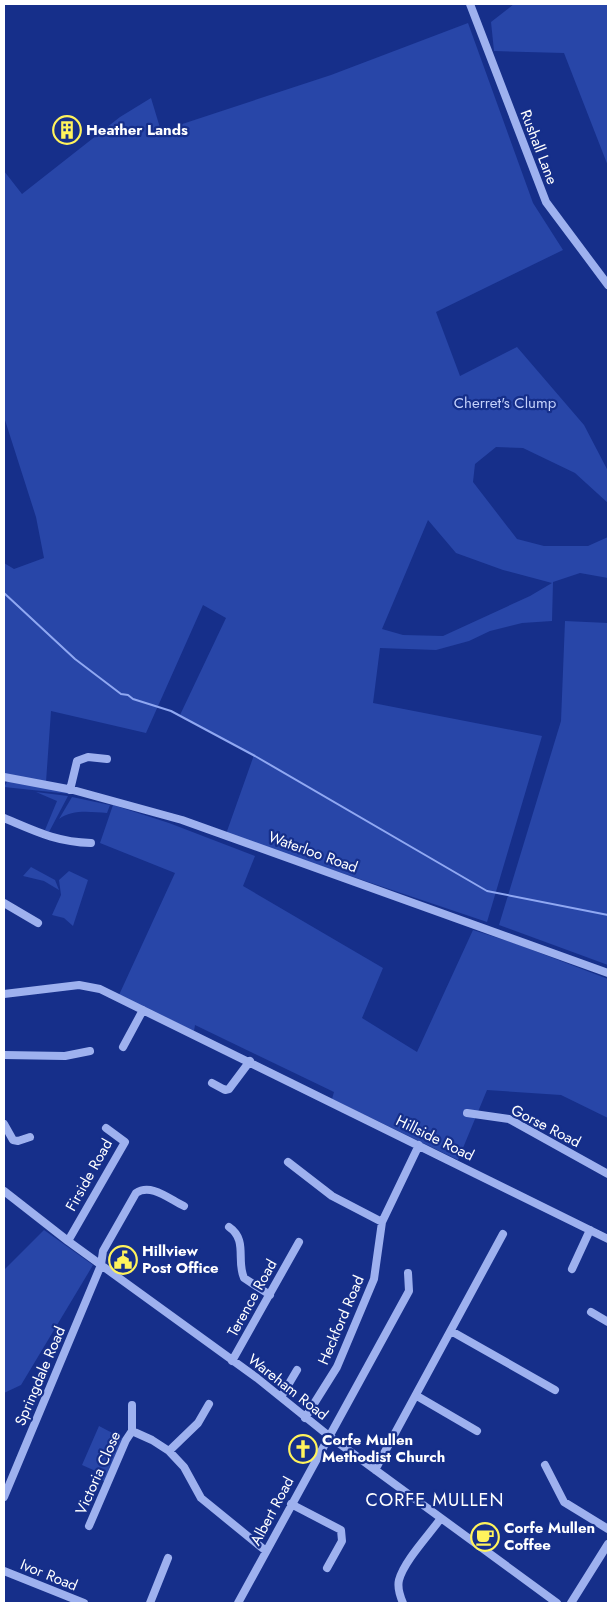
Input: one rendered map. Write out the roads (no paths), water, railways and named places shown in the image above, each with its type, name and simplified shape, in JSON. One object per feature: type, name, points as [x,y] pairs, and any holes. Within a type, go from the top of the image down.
[{"type":"street","name":"Rushall Lane","points":[[470,4],[546,202],[608,285]]},
{"type":"street","points":[[70,790],[77,761],[88,757],[107,759]]},
{"type":"street","name":"Waterloo Road","points":[[4,777],[128,803],[182,820],[608,973]]},
{"type":"street","points":[[4,818],[34,832],[65,842],[91,843]]},
{"type":"street","points":[[4,903],[38,922]]},
{"type":"street","name":"Hillside Road","points":[[4,994],[79,985],[100,989],[608,1239]]},
{"type":"street","points":[[123,1047],[143,1010]]},
{"type":"street","points":[[4,1055],[65,1056],[90,1051]]},
{"type":"street","points":[[212,1083],[226,1090],[229,1089],[234,1086],[250,1062]]},
{"type":"street","name":"Gorse Road","points":[[467,1113],[509,1119],[608,1174]]},
{"type":"street","points":[[4,1124],[13,1140],[18,1141],[30,1137]]},
{"type":"street","name":"Firside Road","points":[[68,1241],[124,1142],[106,1128]]},
{"type":"street","name":"Heckford Road","points":[[306,1418],[337,1367],[374,1278],[382,1222],[419,1145]]},
{"type":"street","points":[[288,1162],[332,1196],[382,1222]]},
{"type":"street","name":"Springdale Road","points":[[4,1497],[101,1265],[103,1251],[136,1193],[142,1189],[150,1189],[184,1206]]},
{"type":"street","name":"Wareham Road","points":[[4,1191],[68,1241],[281,1397],[328,1436],[557,1603]]},
{"type":"street","points":[[229,1227],[235,1231],[240,1240],[244,1278],[270,1295]]},
{"type":"street","points":[[572,1269],[590,1230]]},
{"type":"street","points":[[375,1470],[417,1396],[503,1234]]},
{"type":"street","name":"Terence Road","points":[[232,1361],[298,1247]]},
{"type":"street","name":"Albert Road","points":[[238,1603],[408,1291],[408,1272]]},
{"type":"street","points":[[592,1312],[608,1322]]},
{"type":"street","points":[[451,1331],[555,1390]]},
{"type":"street","points":[[281,1397],[297,1370]]},
{"type":"street","points":[[417,1396],[478,1431]]},
{"type":"street","points":[[169,1451],[198,1423],[209,1404]]},
{"type":"street","name":"Victoria Close","points":[[89,1526],[126,1440],[132,1431],[132,1405]]},
{"type":"street","name":"Victoria Close","points":[[132,1431],[152,1440],[169,1451],[184,1467],[201,1498],[266,1552]]},
{"type":"street","points":[[545,1464],[564,1502],[608,1529]]},
{"type":"street","points":[[291,1504],[341,1530],[342,1541],[328,1568]]},
{"type":"street","points":[[403,1603],[399,1592],[399,1580],[441,1518]]},
{"type":"street","points":[[571,1603],[608,1544]]},
{"type":"street","points":[[150,1603],[168,1558]]},
{"type":"street","name":"Ivor Road","points":[[4,1571],[84,1603]]},
{"type":"waterway","points":[[4,593],[75,659],[121,694],[171,711],[255,756],[487,891],[608,915]]},
{"type":"place","name":"Heather Lands","points":[[67,130]]},
{"type":"place","name":"Hillview Post Office","points":[[123,1260]]},
{"type":"place","name":"Corfe Mullen Methodist Church","points":[[303,1449]]},
{"type":"place","name":"Corfe Mullen Coffee","points":[[485,1537]]},
{"type":"district","name":"CORFE MULLEN","points":[[435,1500]]},
{"type":"park label","name":"Cherret's Clump","points":[[505,403]]}]
